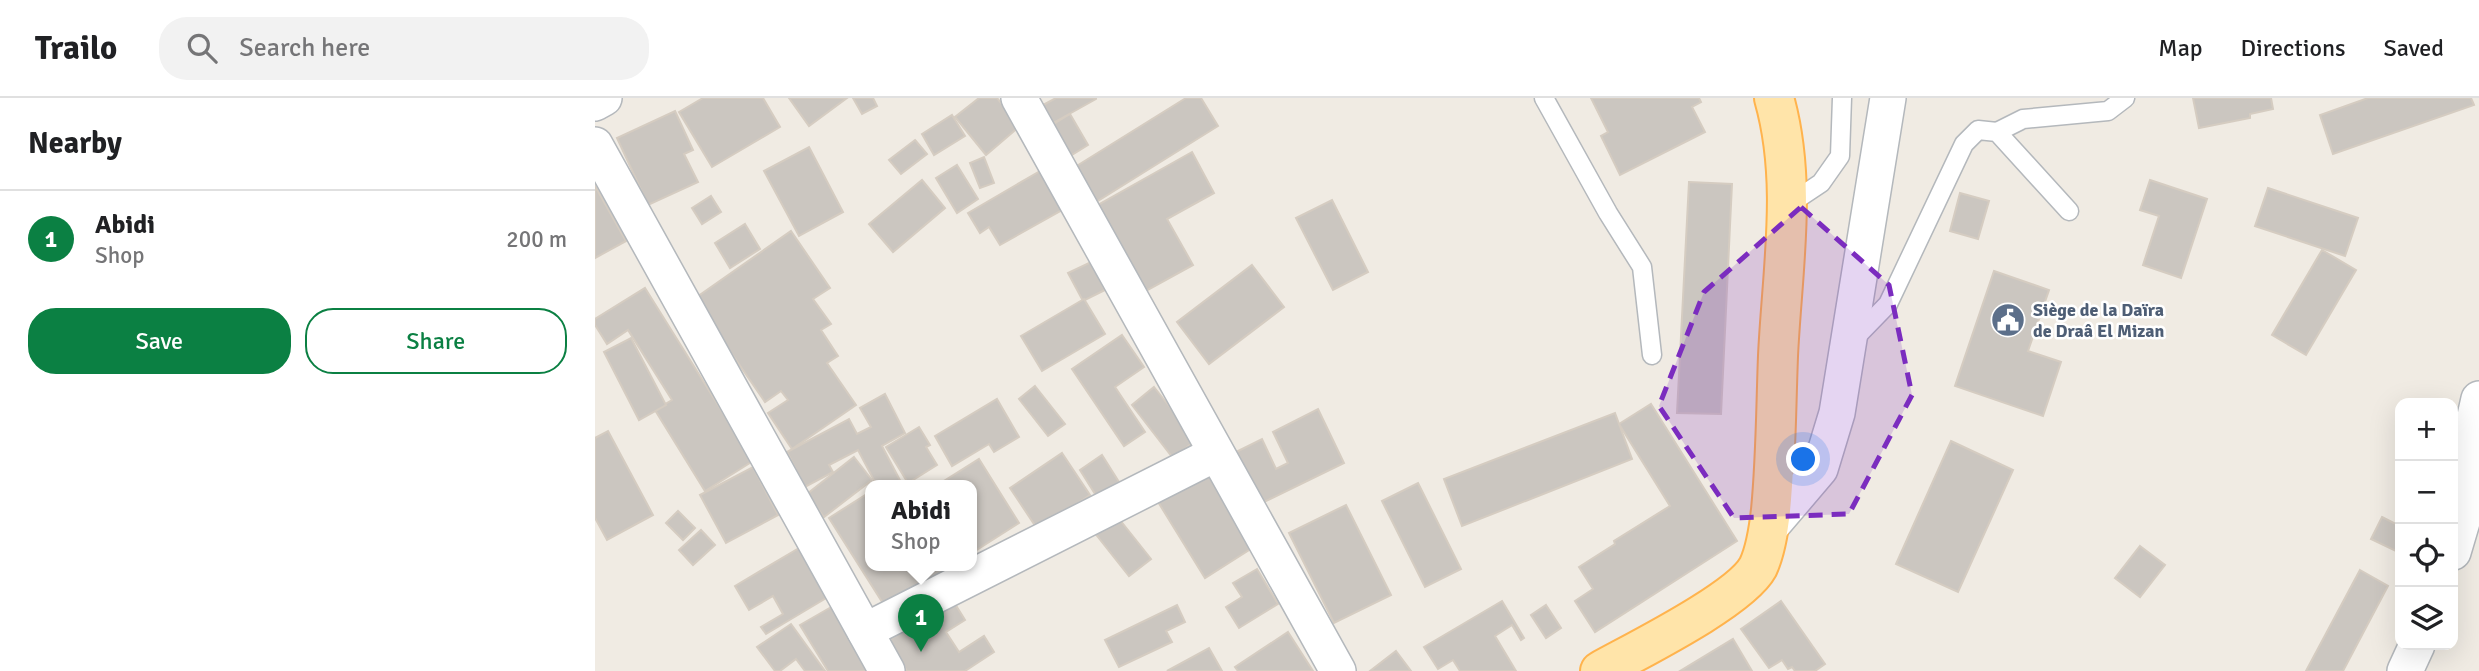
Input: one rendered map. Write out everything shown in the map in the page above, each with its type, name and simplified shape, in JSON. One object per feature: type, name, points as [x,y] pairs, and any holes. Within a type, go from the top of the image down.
[{"type":"main road","points":[[1600,671],[1732,595],[1758,567],[1768,530],[1774,478],[1778,356],[1788,205],[1782,127],[1774,98]]},
{"type":"street","points":[[595,103],[604,98]]},
{"type":"street","points":[[1019,98],[1338,671]]},
{"type":"street","points":[[1768,530],[1820,469],[1837,413],[1888,98]]},
{"type":"street","points":[[595,145],[887,671]]},
{"type":"street","points":[[2458,534],[2479,399]]},
{"type":"street","points":[[865,631],[1215,454]]},
{"type":"street","points":[[2405,671],[2415,650]]},
{"type":"lane","points":[[1544,98],[1608,213],[1643,267],[1652,355]]},
{"type":"lane","points":[[1788,205],[1821,183],[1840,156],[1842,98]]},
{"type":"lane","points":[[1847,346],[1888,304],[1964,144],[1978,130],[1997,132],[2023,119],[2108,111],[2125,98]]},
{"type":"lane","points":[[1997,132],[2069,211]]},
{"type":"highlighted area","points":[[1801,207],[1889,285],[1912,395],[1849,514],[1734,518],[1659,406],[1704,292]]},
{"type":"building","points":[[703,98],[763,98],[780,127],[712,167],[679,112]]},
{"type":"building","points":[[789,98],[847,98],[809,126]]},
{"type":"building","points":[[853,98],[873,98],[877,106],[862,114]]},
{"type":"building","points":[[979,98],[997,98],[1020,126],[986,155],[955,117]]},
{"type":"building","points":[[1056,98],[1096,99],[1053,123],[1043,105]]},
{"type":"building","points":[[1186,98],[1201,98],[1218,126],[1096,202],[1075,167]]},
{"type":"building","points":[[1591,98],[1699,98],[1701,102],[1692,107],[1705,132],[1620,175],[1601,136],[1608,132]]},
{"type":"building","points":[[2193,98],[2271,98],[2273,109],[2250,114],[2250,118],[2199,128]]},
{"type":"building","points":[[2368,98],[2471,98],[2474,105],[2333,154],[2320,115]]},
{"type":"building","points":[[675,111],[693,150],[684,154],[698,182],[648,205],[617,138]]},
{"type":"building","points":[[1070,114],[1088,145],[1070,156],[1052,125]]},
{"type":"building","points":[[952,115],[965,136],[934,155],[922,134]]},
{"type":"building","points":[[915,140],[927,154],[901,174],[889,160]]},
{"type":"building","points":[[809,147],[843,212],[799,236],[764,171]]},
{"type":"building","points":[[1192,152],[1214,193],[1167,219],[1193,265],[1146,291],[1098,205]]},
{"type":"building","points":[[984,157],[994,183],[980,188],[970,163]]},
{"type":"building","points":[[957,165],[978,199],[957,213],[936,178]]},
{"type":"building","points":[[1040,171],[1062,210],[1000,245],[989,227],[980,233],[968,213]]},
{"type":"building","points":[[922,180],[945,208],[893,252],[869,224]]},
{"type":"building","points":[[2150,180],[2207,199],[2181,278],[2143,265],[2159,216],[2140,210]]},
{"type":"building","points":[[1689,182],[1732,184],[1721,414],[1677,413]]},
{"type":"building","points":[[595,186],[626,241],[595,258]]},
{"type":"building","points":[[2268,188],[2358,218],[2345,256],[2255,226]]},
{"type":"building","points":[[1960,193],[1989,201],[1978,239],[1950,231]]},
{"type":"building","points":[[711,196],[721,212],[702,224],[692,208]]},
{"type":"building","points":[[1332,200],[1368,272],[1333,290],[1296,218]]},
{"type":"building","points":[[745,224],[760,249],[730,268],[715,243]]},
{"type":"building","points":[[791,231],[830,288],[813,299],[831,324],[821,330],[838,356],[827,363],[856,405],[792,449],[768,413],[788,400],[781,391],[765,402],[694,299]]},
{"type":"building","points":[[2322,250],[2356,270],[2306,355],[2272,335]]},
{"type":"building","points":[[1091,262],[1105,290],[1083,301],[1068,273]]},
{"type":"building","points":[[1252,265],[1284,307],[1209,364],[1177,322]]},
{"type":"building","name":"Siège de la Daïra de Draâ El Mizan","points":[[1994,271],[2049,290],[2028,351],[2061,362],[2043,416],[1955,386]]},
{"type":"building","points":[[645,288],[753,461],[705,491],[655,410],[672,400],[628,330],[607,344],[595,325],[595,319]]},
{"type":"building","points":[[1084,299],[1105,334],[1042,371],[1021,336]]},
{"type":"building","points":[[1122,335],[1144,367],[1115,387],[1145,432],[1124,446],[1072,369]]},
{"type":"building","points":[[631,338],[666,405],[639,420],[604,352]]},
{"type":"building","points":[[1035,386],[1065,424],[1048,436],[1019,399]]},
{"type":"building","points":[[1154,387],[1196,440],[1173,458],[1132,405]]},
{"type":"building","points":[[885,394],[905,433],[882,446],[900,480],[874,480],[858,450],[829,465],[833,472],[805,487],[787,452],[849,419],[857,434],[871,427],[860,408]]},
{"type":"building","points":[[997,399],[1019,437],[994,452],[989,444],[952,466],[935,436]]},
{"type":"building","points":[[1651,404],[1737,541],[1595,632],[1575,601],[1593,589],[1579,567],[1615,544],[1614,541],[1670,506],[1619,424]]},
{"type":"building","points":[[1318,409],[1344,463],[1262,503],[1236,452],[1262,439],[1276,469],[1288,463],[1273,432]]},
{"type":"building","points":[[1615,413],[1632,459],[1462,526],[1444,479]]},
{"type":"building","points":[[919,427],[930,445],[926,447],[937,465],[913,480],[906,480],[886,447]]},
{"type":"building","points":[[608,431],[653,515],[607,540],[595,518],[595,438]]},
{"type":"building","points":[[1951,441],[2013,470],[1958,592],[1896,564]]},
{"type":"building","points":[[1062,453],[1090,495],[1038,530],[1010,488]]},
{"type":"building","points":[[1102,455],[1119,482],[1097,497],[1080,470]]},
{"type":"building","points":[[854,457],[872,480],[865,480],[865,485],[824,517],[807,494]]},
{"type":"building","points":[[979,459],[1019,523],[977,550],[977,480],[946,480]]},
{"type":"building","points":[[1206,465],[1257,545],[1205,578],[1155,497]]},
{"type":"building","points":[[753,467],[778,515],[726,543],[700,495]]},
{"type":"building","points":[[1418,483],[1461,569],[1425,587],[1382,501]]},
{"type":"building","points":[[865,495],[865,571],[944,571],[886,608],[829,518]]},
{"type":"building","points":[[1346,505],[1391,595],[1334,623],[1289,533]]},
{"type":"building","points":[[678,511],[695,528],[683,540],[666,523]]},
{"type":"building","points":[[1116,515],[1151,559],[1129,576],[1094,532]]},
{"type":"building","points":[[2382,517],[2395,524],[2395,551],[2371,539]]},
{"type":"building","points":[[701,530],[715,545],[693,565],[679,550]]},
{"type":"building","points":[[2140,546],[2165,565],[2140,597],[2115,578]]},
{"type":"building","points":[[799,548],[828,597],[766,634],[761,627],[783,614],[773,596],[749,610],[735,586]]},
{"type":"building","points":[[1257,569],[1278,604],[1239,628],[1226,607],[1242,597],[1233,583]]},
{"type":"building","points":[[2360,570],[2388,586],[2343,671],[2306,671]]},
{"type":"building","points":[[952,599],[965,620],[946,632],[959,652],[984,636],[994,652],[965,671],[907,671],[888,641]]},
{"type":"building","points":[[1502,601],[1524,638],[1521,640],[1512,625],[1495,636],[1516,671],[1460,671],[1453,660],[1438,669],[1424,647]]},
{"type":"building","points":[[1781,601],[1825,664],[1815,671],[1795,671],[1792,667],[1788,669],[1782,660],[1769,668],[1741,629]]},
{"type":"building","points":[[1177,605],[1185,622],[1166,631],[1172,642],[1119,667],[1105,640]]},
{"type":"building","points":[[1546,605],[1561,628],[1546,638],[1531,615]]},
{"type":"building","points":[[833,606],[871,671],[828,671],[800,625]]},
{"type":"building","points":[[791,624],[825,671],[805,671],[796,659],[780,671],[775,671],[757,647]]},
{"type":"building","points":[[1288,632],[1313,671],[1238,671],[1235,667]]},
{"type":"building","points":[[1733,639],[1752,671],[1680,671]]},
{"type":"building","points":[[1209,648],[1222,671],[1167,671]]},
{"type":"building","points":[[1396,651],[1411,671],[1370,671]]},
{"type":"place","name":"Siège de la Daïra de Draâ El Mizan","points":[[2008,320]]},
{"type":"place","name":"Abidi","points":[[921,652]]}]
